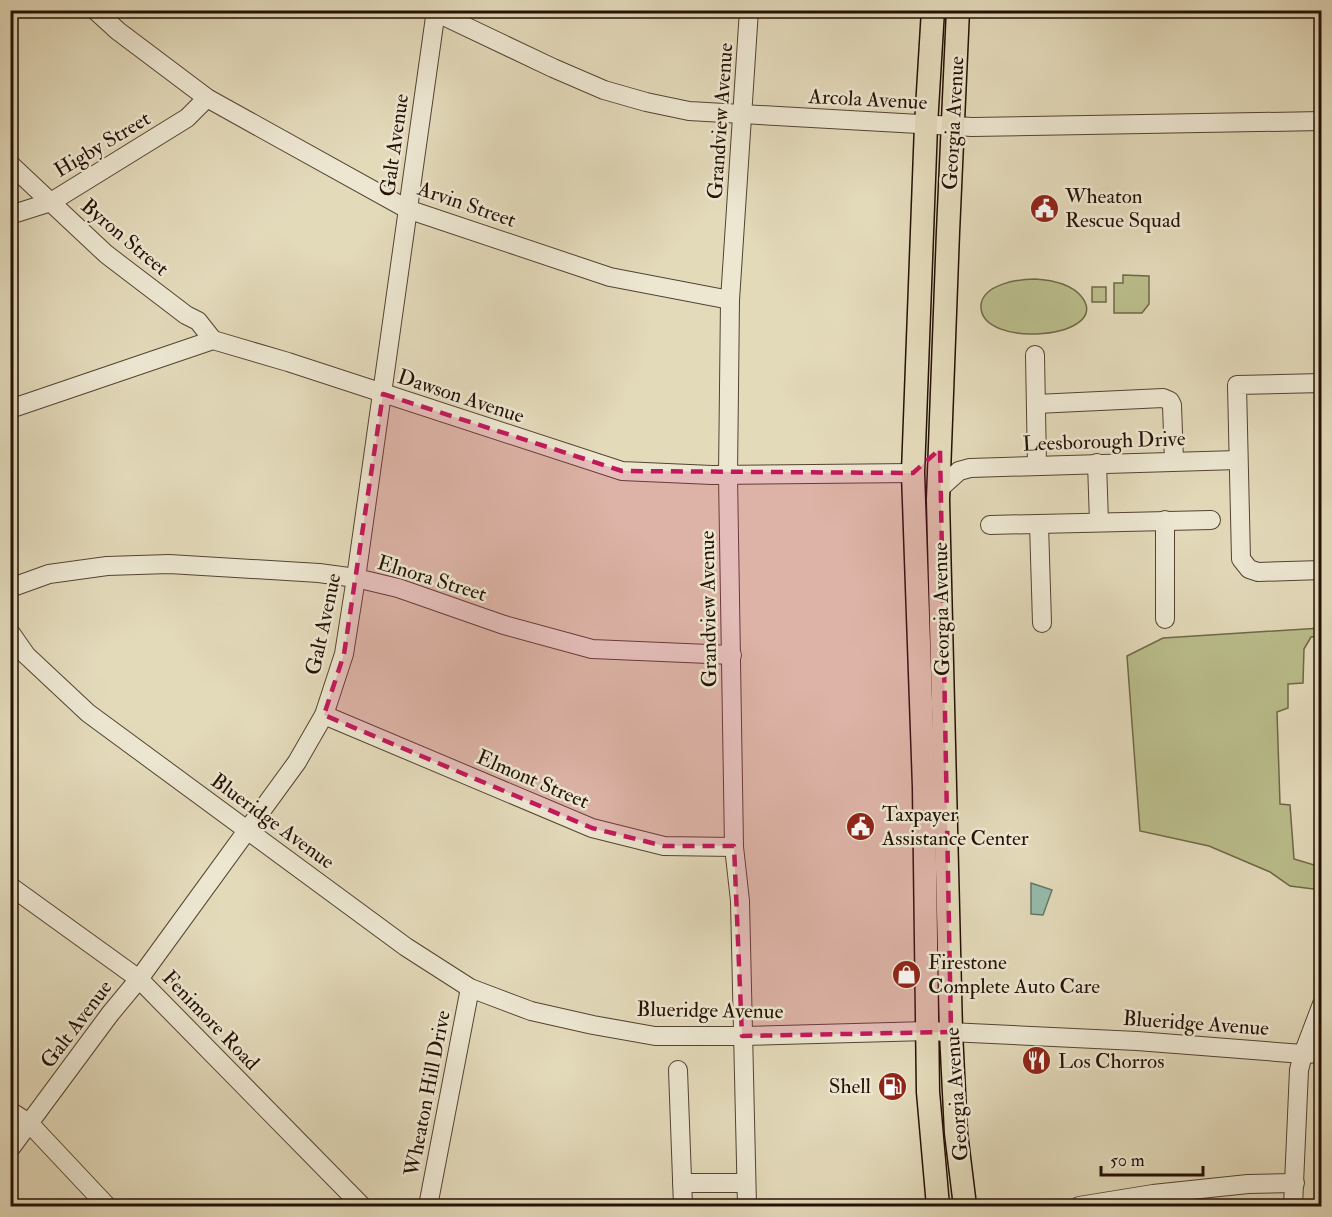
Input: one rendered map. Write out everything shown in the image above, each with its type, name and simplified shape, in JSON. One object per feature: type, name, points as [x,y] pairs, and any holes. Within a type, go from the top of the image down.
[{"type":"main road","name":"Georgia Avenue","points":[[933,10],[926,125],[913,473],[924,778],[928,1092],[938,1206]]},
{"type":"main road","name":"Georgia Avenue","points":[[958,10],[938,499],[951,1032],[956,1133],[965,1206]]},
{"type":"main road","points":[[938,499],[913,473],[928,462],[940,448]]},
{"type":"street","name":"Arvin Street","points":[[95,10],[118,31],[207,98],[407,208],[610,277],[730,300]]},
{"type":"street","name":"Grandview Avenue","points":[[747,1206],[740,902],[734,846],[728,475],[730,300],[749,10]]},
{"type":"street","name":"Arcola Avenue","points":[[434,11],[604,90],[689,111],[953,126],[1127,126],[1322,121]]},
{"type":"street","name":"Galt Avenue","points":[[10,1149],[248,830],[297,762],[324,715],[344,654],[356,578],[434,11]]},
{"type":"street","name":"Higby Street","points":[[10,215],[51,202],[188,118],[207,98]]},
{"type":"street","name":"Byron Street","points":[[10,164],[106,254],[186,315],[198,321],[213,340]]},
{"type":"street","name":"Dawson Avenue","points":[[213,340],[288,362],[622,471],[728,475],[913,473]]},
{"type":"street","points":[[10,409],[213,340]]},
{"type":"street","points":[[1035,355],[1037,466]]},
{"type":"street","points":[[1322,383],[1237,385],[1241,559],[1249,569],[1258,573],[1322,570]]},
{"type":"street","points":[[1036,404],[1163,398],[1170,401],[1172,405],[1174,461]]},
{"type":"street","points":[[940,448],[970,468]]},
{"type":"street","name":"Leesborough Drive","points":[[970,468],[1238,460]]},
{"type":"street","points":[[1097,463],[1099,522]]},
{"type":"street","points":[[938,499],[959,471],[970,468]]},
{"type":"street","points":[[1165,520],[1165,619]]},
{"type":"street","points":[[990,525],[1211,520]]},
{"type":"street","points":[[1039,524],[1042,623]]},
{"type":"street","name":"Elnora Street","points":[[10,588],[49,574],[107,566],[169,564],[319,573],[356,578],[398,588],[504,625],[592,649],[732,655]]},
{"type":"street","name":"Blueridge Avenue","points":[[10,633],[26,655],[88,713],[406,947],[470,988],[531,1011],[655,1036],[928,1031],[1137,1041],[1303,1054],[1322,1053]]},
{"type":"street","name":"Elmont Street","points":[[324,715],[592,828],[664,846],[734,846]]},
{"type":"street","name":"Fenimore Road","points":[[10,886],[139,979],[362,1206]]},
{"type":"street","name":"Wheaton Hill Drive","points":[[428,1206],[470,988]]},
{"type":"street","points":[[1293,1206],[1299,1070],[1322,1004]]},
{"type":"street","points":[[678,1070],[682,1206]]},
{"type":"street","points":[[10,1111],[29,1124],[107,1206]]},
{"type":"street","points":[[682,1183],[746,1183]]},
{"type":"street","points":[[1079,1206],[1153,1194],[1248,1184],[1295,1183]]},
{"type":"highlighted area","points":[[383,394],[622,471],[913,473],[940,449],[951,1032],[742,1036],[734,846],[664,846],[592,828],[324,715],[344,654]]},
{"type":"green space","points":[[1123,275],[1149,276],[1149,304],[1142,313],[1114,313],[1114,283],[1123,283]]},
{"type":"green space","points":[[1035,279],[1060,283],[1077,292],[1087,310],[1080,322],[1043,334],[1000,329],[986,320],[981,305],[988,292],[1003,284]]},
{"type":"green space","points":[[1092,287],[1106,287],[1106,302],[1092,302]]},
{"type":"green space","points":[[1321,628],[1321,636],[1311,637],[1304,649],[1303,683],[1288,684],[1288,708],[1277,712],[1280,804],[1290,805],[1294,859],[1321,867],[1321,890],[1290,886],[1270,872],[1209,846],[1140,831],[1127,656],[1163,638]]},
{"type":"shaded area","points":[[1031,883],[1052,890],[1043,915],[1031,914]]},
{"type":"place","name":"Wheaton Rescue Squad","points":[[1044,208]]},
{"type":"place","name":"Taxpayer Assistance Center","points":[[861,826]]},
{"type":"place","name":"Firestone Complete Auto Care","points":[[907,974]]},
{"type":"place","name":"Los Chorros","points":[[1037,1061]]},
{"type":"place","name":"Shell","points":[[892,1086]]}]
